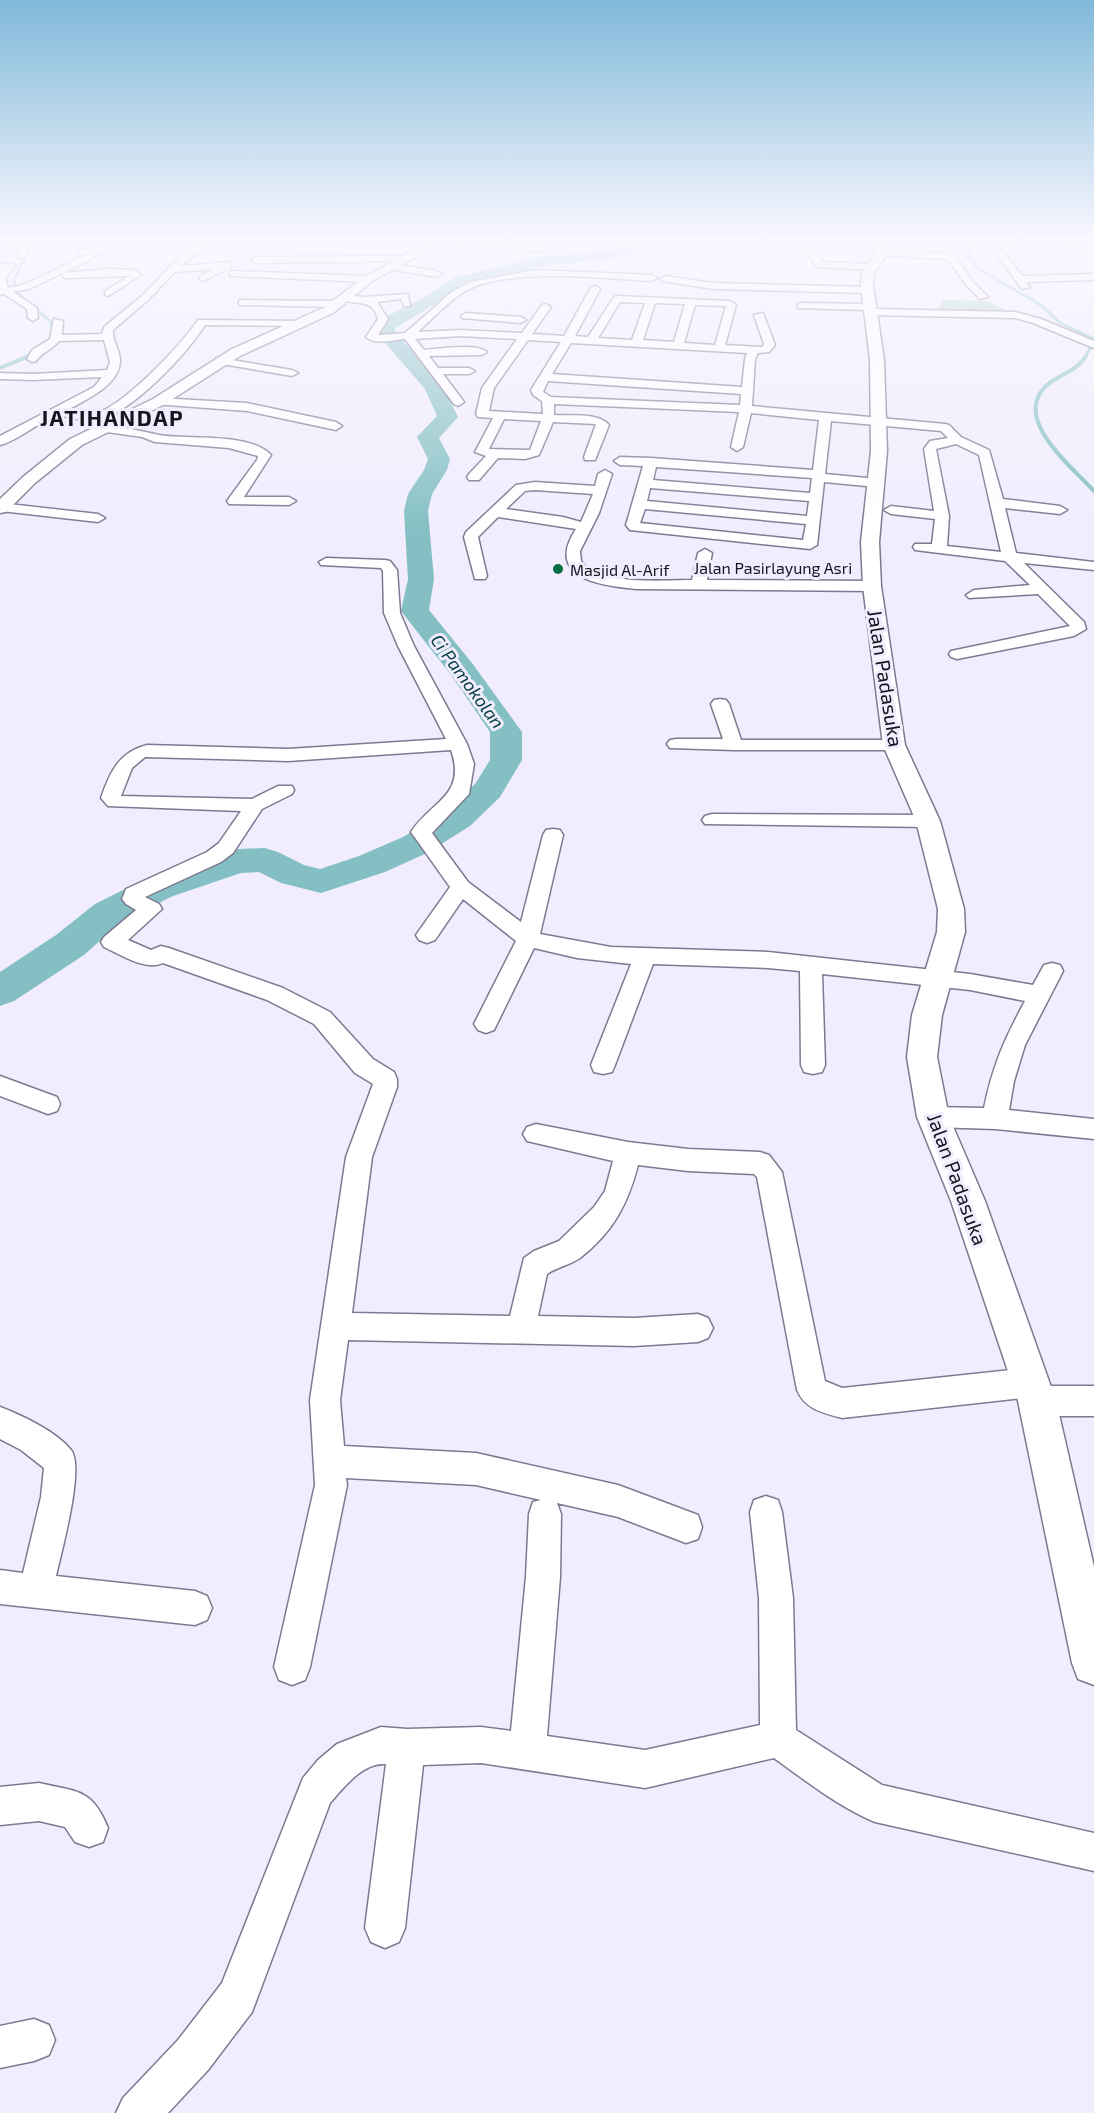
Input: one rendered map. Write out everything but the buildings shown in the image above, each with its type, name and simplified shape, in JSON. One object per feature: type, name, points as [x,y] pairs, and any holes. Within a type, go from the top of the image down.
[{"type":"street","points":[[53,412],[100,416],[144,386],[181,351],[192,336]]},
{"type":"street","points":[[1,508],[28,480],[76,442],[158,402],[220,361],[273,336]]},
{"type":"street","points":[[372,336],[381,339],[423,336]]},
{"type":"street","points":[[503,336],[565,344],[752,355],[765,350],[770,345],[767,336]]},
{"type":"street","points":[[570,336],[544,377],[537,393],[548,400],[746,409],[939,426],[947,429],[957,440],[985,453],[1010,557],[1078,625],[1078,628],[957,654]]},
{"type":"street","points":[[591,341],[594,336]]},
{"type":"street","points":[[636,344],[638,336]]},
{"type":"street","points":[[678,346],[681,336]]},
{"type":"street","points":[[719,348],[722,336]]},
{"type":"street","name":"Jalan Padasuka","points":[[874,336],[877,360],[879,421],[877,483],[870,542],[872,585],[894,745],[928,821],[951,909],[951,932],[927,1015],[922,1057],[933,1117],[968,1201],[1033,1392],[1094,1663]]},
{"type":"street","points":[[1072,336],[1094,345]]},
{"type":"street","points":[[3,438],[99,389],[113,367],[108,337],[57,338],[50,347]]},
{"type":"street","points":[[403,337],[421,354],[458,402]]},
{"type":"street","points":[[526,337],[488,388],[482,414],[602,422],[590,457]]},
{"type":"street","points":[[565,344],[591,341],[719,348],[752,355]]},
{"type":"street","points":[[32,359],[36,352],[50,347],[69,347]]},
{"type":"street","points":[[421,354],[454,351],[482,352]]},
{"type":"street","points":[[737,447],[746,409],[752,355]]},
{"type":"street","points":[[272,369],[286,360]]},
{"type":"street","points":[[220,361],[292,373]]},
{"type":"street","points":[[57,369],[113,367]]},
{"type":"street","points":[[0,376],[113,367]]},
{"type":"street","points":[[435,371],[464,371],[450,390]]},
{"type":"street","points":[[544,377],[747,391]]},
{"type":"street","points":[[494,416],[481,452],[533,453],[550,419],[548,400]]},
{"type":"street","points":[[158,402],[247,407],[336,426]]},
{"type":"street","points":[[651,462],[633,525],[637,529],[807,546],[811,543],[826,415]]},
{"type":"street","points":[[104,428],[169,445],[241,446],[261,451],[265,455],[228,511],[247,512]]},
{"type":"street","points":[[939,549],[942,516],[930,449],[934,444],[957,440]]},
{"type":"street","points":[[474,477],[495,454]]},
{"type":"street","points":[[620,461],[818,476],[877,483]]},
{"type":"street","points":[[535,486],[540,469]]},
{"type":"street","name":"Jalan Pasirlayung Asri","points":[[605,474],[585,527],[572,551],[574,560],[591,577],[605,581],[637,584],[872,585]]},
{"type":"street","points":[[644,483],[816,498]]},
{"type":"street","points":[[480,576],[471,537],[472,532],[521,488],[535,486],[600,490]]},
{"type":"street","points":[[234,501],[289,501]]},
{"type":"street","points":[[998,503],[1060,510]]},
{"type":"street","points":[[638,504],[813,521]]},
{"type":"street","points":[[1,508],[98,518]]},
{"type":"street","points":[[891,510],[942,516]]},
{"type":"street","points":[[493,512],[563,521],[585,527]]},
{"type":"street","points":[[920,547],[1094,566]]},
{"type":"street","points":[[699,584],[705,553]]},
{"type":"street","points":[[326,562],[385,564],[390,570],[392,613],[406,646],[458,744],[465,764],[459,794],[421,832],[461,887],[528,939],[578,950],[645,956],[768,960],[937,978],[1039,995]]},
{"type":"street","points":[[974,594],[1042,589]]},
{"type":"street","points":[[720,704],[734,745]]},
{"type":"street","points":[[255,806],[115,802],[111,798],[126,761],[137,753],[147,750],[288,755],[458,744]]},
{"type":"street","points":[[676,744],[894,745]]},
{"type":"street","points":[[285,790],[255,806],[226,848],[214,857],[133,894],[140,903],[150,909],[112,942],[153,958],[161,954],[275,994],[322,1018],[363,1066],[385,1079],[385,1088],[359,1157],[325,1400],[331,1485],[292,1667]]},
{"type":"street","points":[[712,820],[928,821]]},
{"type":"street","points":[[486,1024],[528,939],[553,835]]},
{"type":"street","points":[[427,935],[461,887]]},
{"type":"street","points":[[603,1065],[645,956]]},
{"type":"street","points":[[811,965],[813,1065]]},
{"type":"street","points":[[995,1119],[1012,1045],[1052,971]]},
{"type":"street","points":[[0,1086],[48,1104]]},
{"type":"street","points":[[933,1117],[995,1119],[1094,1129]]},
{"type":"street","points":[[536,1134],[628,1153],[688,1160],[760,1163],[768,1169],[812,1390],[826,1399],[842,1403],[1033,1392],[1094,1401]]},
{"type":"street","points":[[521,1331],[534,1267],[544,1260],[569,1250],[604,1215],[617,1195],[628,1153]]},
{"type":"street","points":[[334,1326],[634,1332],[698,1328]]},
{"type":"street","points":[[2,1424],[32,1439],[60,1461],[57,1497],[36,1591]]},
{"type":"street","points":[[329,1461],[476,1469],[618,1502],[686,1527]]},
{"type":"street","points":[[766,1512],[776,1598],[778,1739]]},
{"type":"street","points":[[527,1751],[543,1577],[545,1514]]},
{"type":"street","points":[[0,1587],[195,1608]]},
{"type":"street","points":[[138,2113],[193,2055],[237,1997],[316,1791],[350,1757],[381,1745],[407,1747],[482,1745],[645,1769],[778,1739],[875,1803],[1094,1852]]},
{"type":"street","points":[[386,1928],[407,1747]]},
{"type":"street","points":[[0,1806],[39,1802],[77,1811],[89,1828]]},
{"type":"waterway","name":"Ci Pamokolan","points":[[0,991],[70,945],[108,913],[160,887],[238,861],[265,860],[294,875],[321,881],[372,864],[415,845],[458,818],[488,790],[506,760],[506,732],[462,669],[415,611],[421,579],[415,522],[416,511],[420,494],[439,459],[428,437],[448,417],[434,387],[388,336]]},
{"type":"waterway","points":[[1087,336],[1094,339]]},
{"type":"waterway","points":[[1085,357],[1094,341]]},
{"type":"waterway","points":[[28,357],[35,351]]},
{"type":"waterway","points":[[1086,356],[1073,369],[1046,386],[1037,399],[1036,413],[1040,428],[1049,442],[1094,491]]},
{"type":"waterway","points":[[0,368],[28,357]]},
{"type":"place","name":"Masjid Al-Arif","points":[[558,569]]},
{"type":"district","name":"JATIHANDAP","points":[[112,417]]}]
